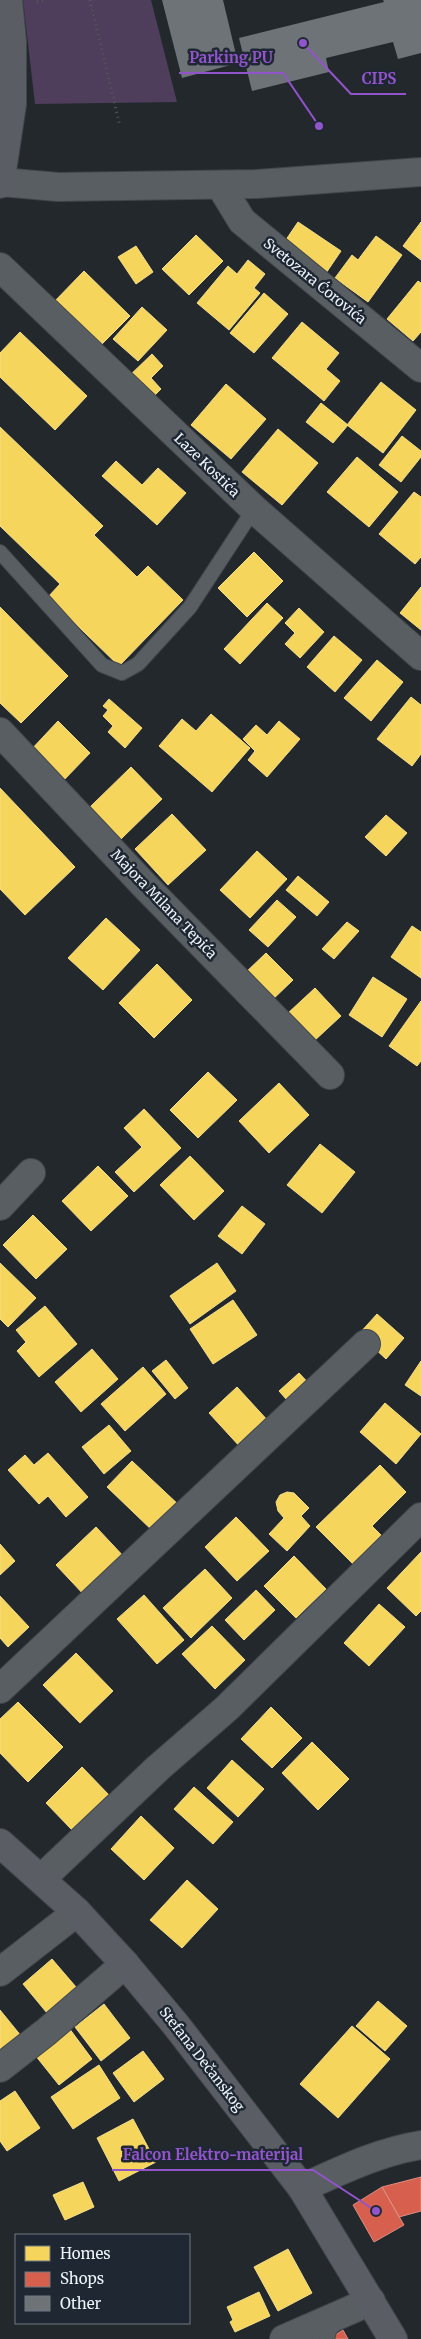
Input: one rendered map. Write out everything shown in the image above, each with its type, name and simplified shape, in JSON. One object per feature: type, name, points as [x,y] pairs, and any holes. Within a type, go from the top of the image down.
[{"type":"main road","points":[[0,183],[12,104],[12,41],[8,0]]},
{"type":"main road","name":"Stefana Dečanskog","points":[[0,1843],[77,1912],[125,1964],[176,2025],[302,2188],[392,2339]]},
{"type":"street","points":[[0,183],[58,187],[220,185],[421,172]]},
{"type":"street","name":"Svetozara Ćorovića","points":[[220,185],[242,221],[421,368]]},
{"type":"street","name":"Laze Kostića","points":[[0,267],[254,509],[421,656]]},
{"type":"street","name":"Majora Milana Tepića","points":[[0,732],[145,886],[330,1075]]},
{"type":"street","points":[[0,1206],[31,1173]]},
{"type":"street","points":[[0,1689],[366,1344]]},
{"type":"street","points":[[41,1879],[158,1768],[227,1708],[421,1517]]},
{"type":"street","points":[[0,1972],[77,1912]]},
{"type":"street","points":[[0,2068],[46,2032],[125,1964]]},
{"type":"street","points":[[302,2188],[366,2159],[392,2150],[421,2145]]},
{"type":"street","points":[[284,2339],[371,2301]]},
{"type":"lane","points":[[0,552],[102,665],[122,673],[138,664],[190,607],[254,509]]},
{"type":"lane","points":[[327,2339],[336,2320],[346,2312]]},
{"type":"path","points":[[90,0],[120,126]]},
{"type":"shaded area","points":[[23,0],[151,0],[177,102],[35,104]]},
{"type":"building: Homes","points":[[298,222],[341,251],[324,276],[281,247]]},
{"type":"building: Homes","points":[[421,222],[421,260],[403,246]]},
{"type":"building: Homes","points":[[196,235],[223,261],[189,295],[162,269]]},
{"type":"building: Homes","points":[[376,236],[402,255],[368,302],[335,278],[352,255],[358,260]]},
{"type":"building: Homes","points":[[136,246],[153,272],[136,284],[118,257]]},
{"type":"building: Homes","points":[[248,260],[265,274],[254,288],[260,293],[229,330],[197,303],[228,266],[237,274]]},
{"type":"building: Homes","points":[[84,271],[130,316],[97,349],[52,304]]},
{"type":"building: Homes","points":[[418,281],[421,283],[421,332],[413,341],[387,319]]},
{"type":"building: Homes","points":[[264,293],[288,314],[254,353],[230,333]]},
{"type":"building: Homes","points":[[142,307],[167,330],[138,361],[113,339]]},
{"type":"building: Homes","points":[[302,322],[339,353],[326,369],[340,381],[324,401],[272,358]]},
{"type":"building: Homes","points":[[20,332],[87,396],[55,430],[0,377],[0,353]]},
{"type":"building: Homes","points":[[152,354],[163,366],[151,378],[161,389],[148,402],[126,379]]},
{"type":"building: Homes","points":[[381,382],[416,410],[383,453],[347,425]]},
{"type":"building: Homes","points":[[226,384],[266,419],[231,459],[191,425]]},
{"type":"building: Homes","points":[[321,403],[348,425],[333,443],[306,422]]},
{"type":"building: Homes","points":[[0,427],[103,526],[94,535],[137,577],[148,566],[183,600],[119,666],[48,597],[60,584],[0,526]]},
{"type":"building: Homes","points":[[278,429],[318,463],[282,505],[242,472]]},
{"type":"building: Homes","points":[[402,436],[421,451],[421,457],[401,482],[379,465]]},
{"type":"building: Homes","points":[[357,457],[398,492],[369,527],[327,492]]},
{"type":"building: Homes","points":[[116,461],[142,485],[158,468],[186,493],[157,525],[102,476]]},
{"type":"building: Homes","points":[[414,492],[421,497],[421,557],[415,564],[379,534]]},
{"type":"building: Homes","points":[[254,552],[283,581],[247,617],[218,588]]},
{"type":"building: Homes","points":[[421,587],[421,630],[400,613]]},
{"type":"building: Homes","points":[[267,603],[283,618],[240,664],[224,649]]},
{"type":"building: Homes","points":[[0,607],[68,676],[21,723],[0,703]]},
{"type":"building: Homes","points":[[299,608],[324,632],[300,658],[285,644],[295,633],[285,623]]},
{"type":"building: Homes","points":[[334,636],[362,660],[335,692],[307,667]]},
{"type":"building: Homes","points":[[377,660],[403,682],[371,721],[344,698]]},
{"type":"building: Homes","points":[[411,697],[421,705],[421,754],[412,766],[377,739]]},
{"type":"building: Homes","points":[[109,699],[142,728],[125,748],[108,732],[113,726],[103,716],[108,710],[103,706]]},
{"type":"building: Homes","points":[[211,714],[250,748],[212,792],[159,746],[182,719],[196,731]]},
{"type":"building: Homes","points":[[58,721],[90,753],[61,783],[29,752]]},
{"type":"building: Homes","points":[[279,721],[300,739],[267,777],[248,760],[255,751],[243,739],[256,725],[267,735]]},
{"type":"building: Homes","points":[[131,767],[162,799],[121,839],[90,807]]},
{"type":"building: Homes","points":[[0,788],[75,867],[25,915],[0,889]]},
{"type":"building: Homes","points":[[172,814],[206,850],[168,885],[135,849]]},
{"type":"building: Homes","points":[[386,815],[407,833],[386,856],[365,837]]},
{"type":"building: Homes","points":[[257,851],[287,879],[250,918],[220,890]]},
{"type":"building: Homes","points":[[298,876],[329,902],[317,916],[286,890]]},
{"type":"building: Homes","points":[[277,900],[296,917],[268,947],[249,930]]},
{"type":"building: Homes","points":[[106,918],[140,950],[103,990],[68,958]]},
{"type":"building: Homes","points":[[347,922],[359,931],[334,959],[322,949]]},
{"type":"building: Homes","points":[[412,926],[421,932],[421,978],[391,957]]},
{"type":"building: Homes","points":[[266,953],[293,980],[268,1004],[242,976]]},
{"type":"building: Homes","points":[[157,964],[192,1000],[154,1038],[119,1003]]},
{"type":"building: Homes","points":[[373,977],[407,999],[382,1037],[349,1015]]},
{"type":"building: Homes","points":[[315,988],[341,1016],[313,1042],[287,1014]]},
{"type":"building: Homes","points":[[421,1001],[421,1061],[417,1066],[389,1046]]},
{"type":"building: Homes","points":[[208,1072],[237,1100],[198,1138],[170,1110]]},
{"type":"building: Homes","points":[[279,1083],[309,1115],[269,1153],[239,1121]]},
{"type":"building: Homes","points":[[144,1109],[181,1148],[134,1192],[115,1172],[142,1147],[124,1128]]},
{"type":"building: Homes","points":[[320,1144],[355,1172],[322,1213],[287,1185]]},
{"type":"building: Homes","points":[[190,1156],[224,1191],[194,1220],[160,1185]]},
{"type":"building: Homes","points":[[98,1166],[128,1196],[91,1231],[62,1201]]},
{"type":"building: Homes","points":[[242,1206],[265,1224],[242,1254],[218,1236]]},
{"type":"building: Homes","points":[[33,1215],[67,1249],[36,1279],[3,1245]]},
{"type":"building: Homes","points":[[0,1263],[36,1298],[8,1327],[0,1319]]},
{"type":"building: Homes","points":[[217,1263],[236,1291],[190,1324],[170,1296]]},
{"type":"building: Homes","points":[[233,1300],[257,1335],[213,1364],[190,1329]]},
{"type":"building: Homes","points":[[45,1306],[77,1344],[39,1377],[17,1351],[26,1342],[16,1330]]},
{"type":"building: Homes","points":[[377,1314],[404,1338],[386,1359],[359,1334]]},
{"type":"building: Homes","points":[[92,1349],[118,1379],[81,1412],[55,1382]]},
{"type":"building: Homes","points":[[166,1360],[188,1388],[175,1399],[152,1371]]},
{"type":"building: Homes","points":[[421,1361],[421,1396],[405,1385]]},
{"type":"building: Homes","points":[[143,1367],[166,1394],[125,1431],[101,1404]]},
{"type":"building: Homes","points":[[299,1373],[314,1389],[294,1408],[279,1391]]},
{"type":"building: Homes","points":[[237,1387],[270,1423],[242,1449],[209,1413]]},
{"type":"building: Homes","points":[[385,1403],[421,1434],[396,1464],[360,1432]]},
{"type":"building: Homes","points":[[109,1425],[131,1451],[104,1474],[82,1447]]},
{"type":"building: Homes","points":[[48,1453],[88,1497],[66,1517],[48,1496],[39,1504],[8,1470],[25,1455],[34,1465]]},
{"type":"building: Homes","points":[[132,1461],[181,1507],[156,1534],[107,1487]]},
{"type":"building: Homes","points":[[380,1465],[406,1492],[372,1526],[385,1539],[356,1567],[316,1527]]},
{"type":"building: Homes","points":[[287,1492],[294,1493],[309,1508],[301,1516],[310,1526],[287,1551],[269,1534],[284,1518],[278,1511],[276,1502],[280,1495]]},
{"type":"building: Homes","points":[[236,1517],[269,1551],[237,1581],[205,1547]]},
{"type":"building: Homes","points":[[96,1527],[126,1559],[86,1597],[56,1565]]},
{"type":"building: Homes","points":[[0,1544],[15,1561],[0,1575]]},
{"type":"building: Homes","points":[[421,1552],[421,1611],[416,1616],[387,1588]]},
{"type":"building: Homes","points":[[294,1556],[326,1589],[296,1618],[264,1586]]},
{"type":"building: Homes","points":[[205,1569],[232,1598],[191,1638],[163,1608]]},
{"type":"building: Homes","points":[[256,1590],[275,1610],[244,1640],[225,1620]]},
{"type":"building: Homes","points":[[144,1595],[184,1640],[157,1664],[117,1619]]},
{"type":"building: Homes","points":[[0,1596],[29,1627],[8,1647],[0,1638]]},
{"type":"building: Homes","points":[[379,1604],[405,1627],[369,1666],[344,1643]]},
{"type":"building: Homes","points":[[212,1626],[245,1660],[215,1689],[182,1654]]},
{"type":"building: Homes","points":[[76,1653],[113,1691],[80,1723],[43,1685]]},
{"type":"building: Homes","points":[[18,1702],[63,1747],[28,1782],[0,1753],[0,1719]]},
{"type":"building: Homes","points":[[271,1707],[302,1738],[272,1768],[241,1739]]},
{"type":"building: Homes","points":[[312,1742],[349,1779],[318,1810],[282,1773]]},
{"type":"building: Homes","points":[[232,1760],[264,1789],[238,1817],[207,1788]]},
{"type":"building: Homes","points":[[82,1767],[109,1795],[73,1831],[46,1803]]},
{"type":"building: Homes","points":[[194,1787],[233,1822],[213,1844],[174,1809]]},
{"type":"building: Homes","points":[[141,1816],[174,1848],[144,1880],[111,1849]]},
{"type":"building: Homes","points":[[187,1880],[218,1909],[182,1948],[150,1920]]},
{"type":"building: Homes","points":[[52,1959],[82,1994],[52,2019],[23,1984]]},
{"type":"building: Homes","points":[[378,2001],[407,2026],[385,2051],[356,2026]]},
{"type":"building: Homes","points":[[104,2004],[130,2038],[101,2061],[75,2027]]},
{"type":"building: Homes","points":[[0,2010],[26,2042],[0,2062]]},
{"type":"building: Homes","points":[[352,2026],[390,2059],[338,2118],[300,2084]]},
{"type":"building: Homes","points":[[69,2028],[92,2059],[59,2085],[35,2055]]},
{"type":"building: Homes","points":[[143,2051],[164,2079],[134,2102],[113,2073]]},
{"type":"building: Homes","points":[[99,2065],[120,2098],[73,2129],[51,2097]]},
{"type":"building: Homes","points":[[15,2091],[40,2128],[7,2151],[0,2141],[0,2101]]},
{"type":"building: Homes","points":[[133,2119],[156,2162],[119,2181],[97,2138]]},
{"type":"building: Homes","points":[[83,2182],[94,2207],[65,2220],[53,2195]]},
{"type":"building: Homes","points":[[288,2249],[312,2293],[278,2311],[254,2267]]},
{"type":"building: Homes","points":[[259,2292],[270,2316],[235,2332],[230,2322],[233,2320],[227,2307]]},
{"type":"building: Shops","points":[[421,2177],[421,2211],[399,2217],[382,2187]]},
{"type":"building: Shops","points":[[382,2187],[404,2225],[374,2242],[353,2205]]},
{"type":"building: Shops","points":[[343,2330],[348,2339],[329,2339]]},
{"type":"building: Other","points":[[162,0],[223,0],[238,63],[182,78]]},
{"type":"building: Other","points":[[383,0],[421,0],[421,53],[398,59],[393,42],[326,58],[329,72],[252,91],[239,38],[384,2]]},
{"type":"place","name":"CIPS","points":[[303,43]]},
{"type":"place","name":"Parking PU","points":[[319,126]]},
{"type":"place","name":"Falcon Elektro-materijal","points":[[376,2211]]}]
